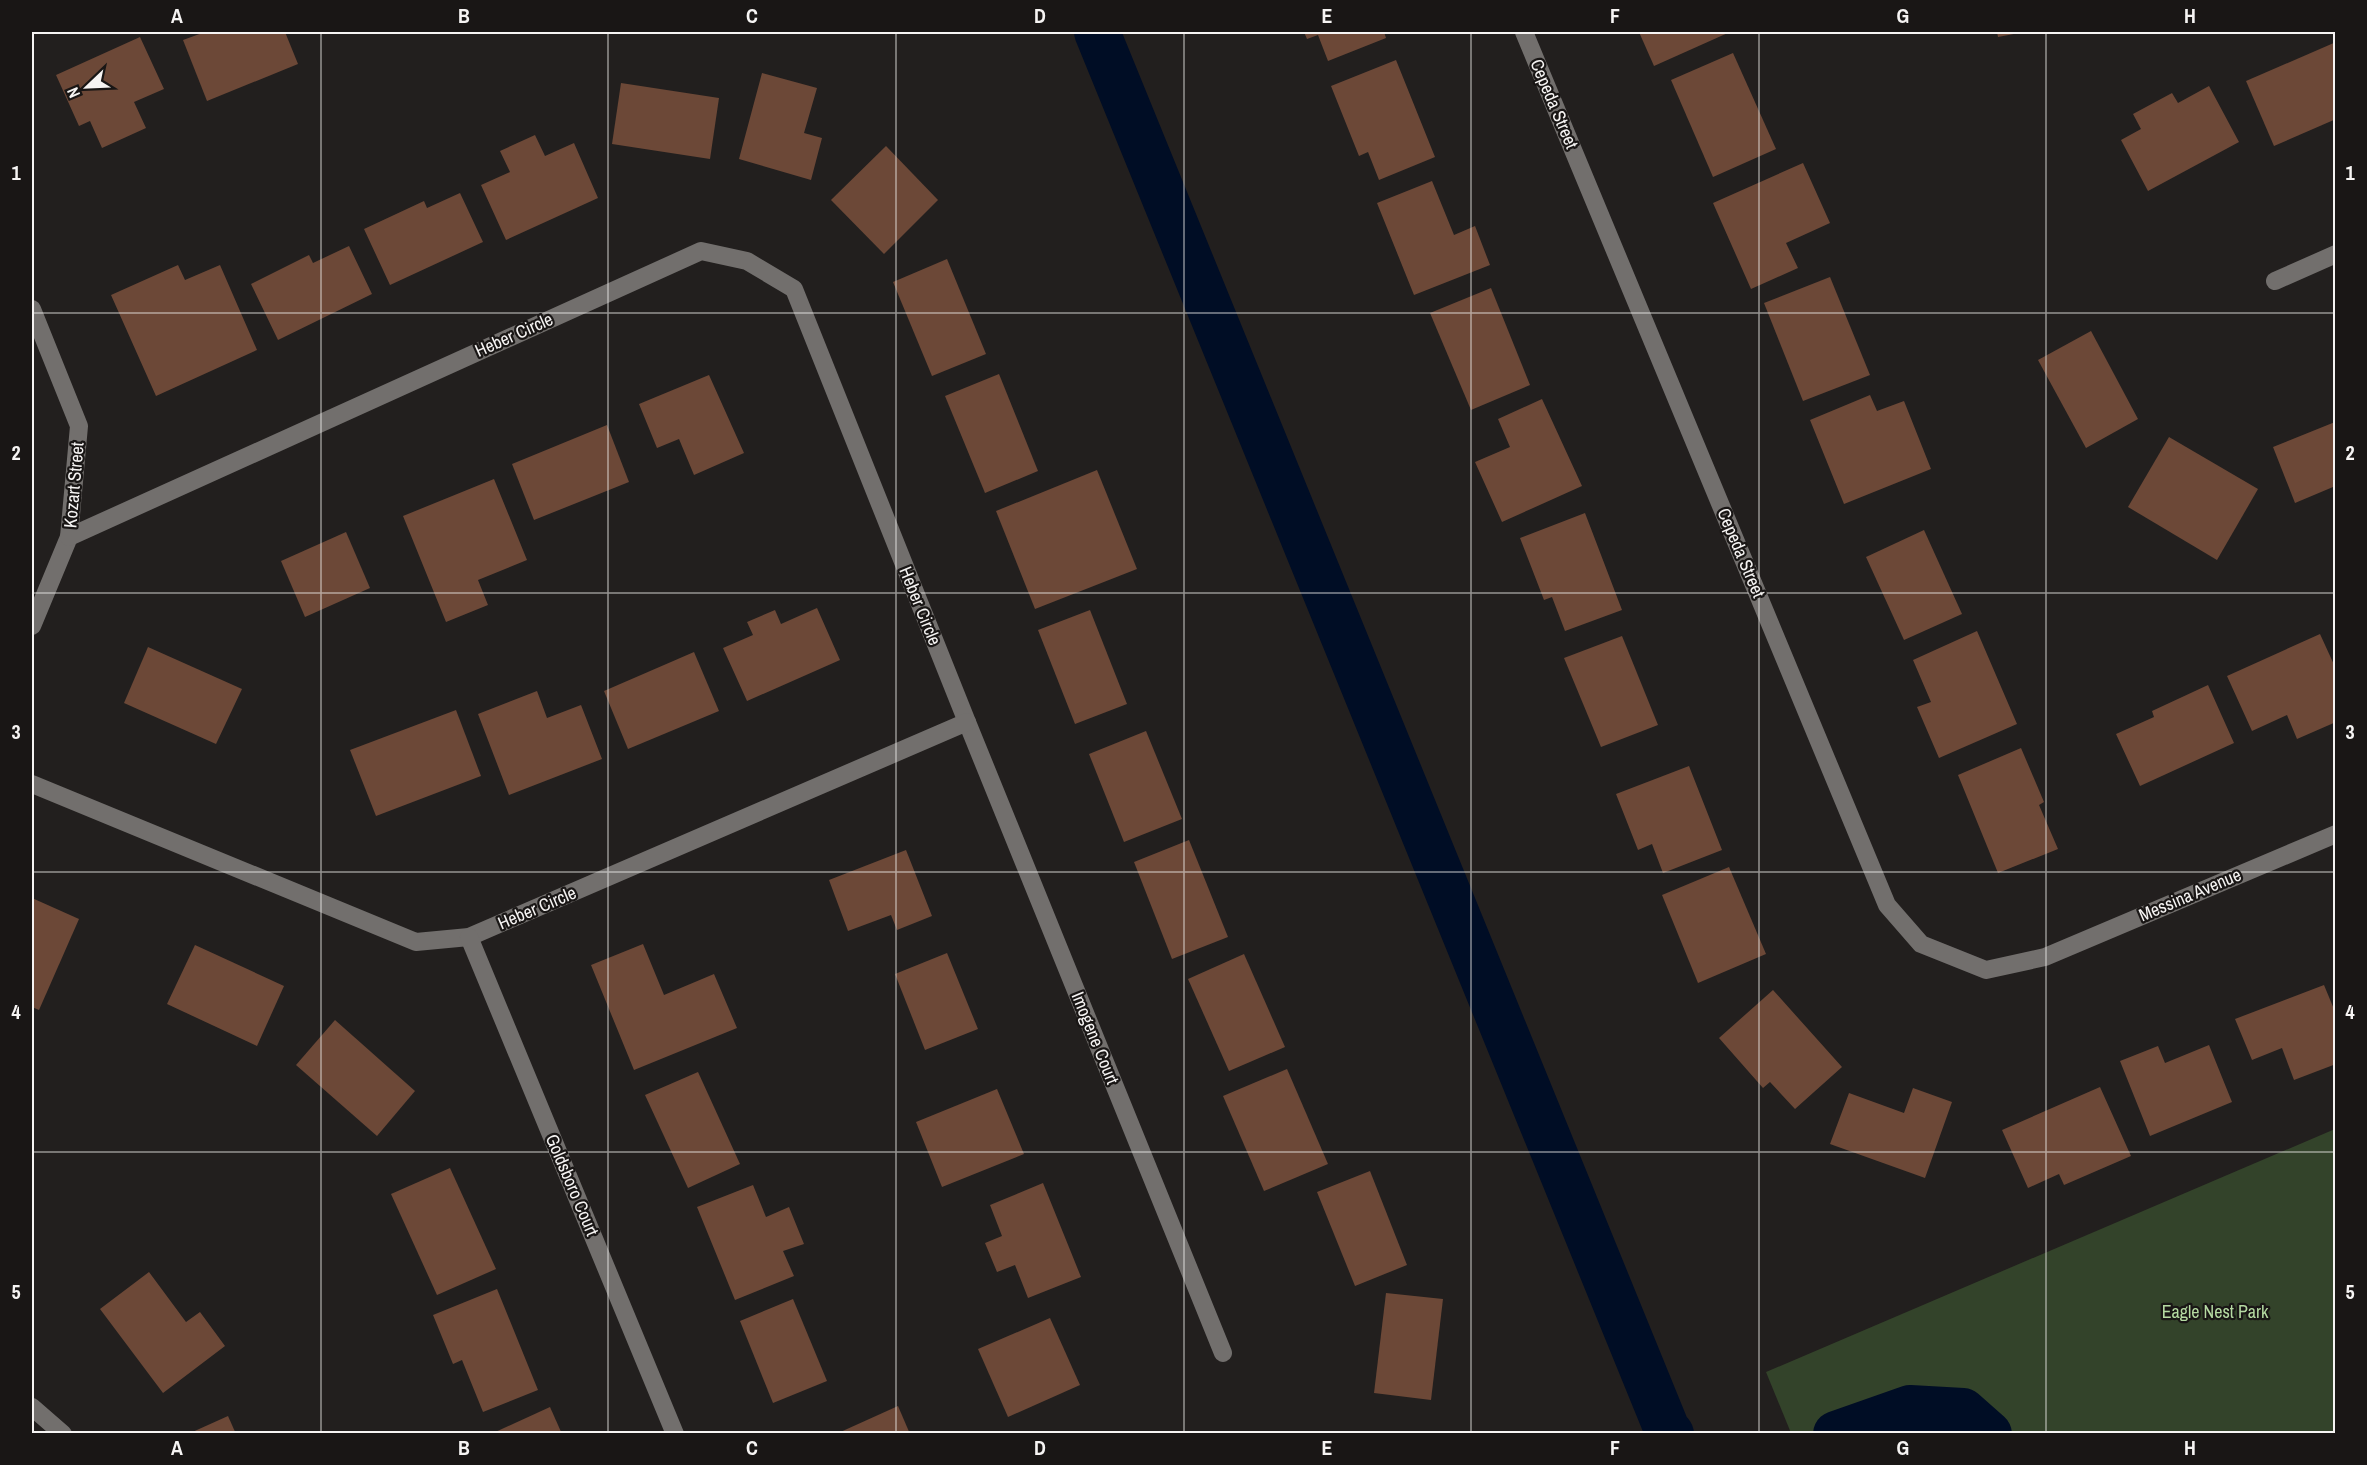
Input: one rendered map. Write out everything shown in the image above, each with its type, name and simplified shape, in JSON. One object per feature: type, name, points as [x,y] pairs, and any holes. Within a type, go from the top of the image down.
[{"type":"street","name":"Cepeda Street","points":[[1524,32],[1887,905],[1921,944],[1986,970],[2045,957]]},
{"type":"street","name":"Heber Circle","points":[[32,784],[416,942],[469,937],[967,722],[794,289],[747,261],[701,250],[69,537]]},
{"type":"street","points":[[2275,280],[2336,254]]},
{"type":"street","name":"Kozart Street","points":[[32,309],[79,426],[69,537],[32,626]]},
{"type":"street","name":"Imogene Court","points":[[967,722],[1223,1353]]},
{"type":"street","name":"Messina Avenue","points":[[2045,957],[2336,834]]},
{"type":"street","name":"Goldsboro Court","points":[[469,937],[675,1434]]},
{"type":"street","points":[[32,1407],[63,1434]]},
{"type":"green space","name":"Eagle Nest Park","points":[[2335,1129],[2335,1433],[1791,1433],[1766,1372]]},
{"type":"building","points":[[205,32],[285,32],[298,64],[207,101],[183,40]]},
{"type":"building","points":[[1304,32],[1384,32],[1386,38],[1328,61],[1318,35],[1307,39]]},
{"type":"building","points":[[1639,32],[1730,32],[1654,66]]},
{"type":"building","points":[[1997,32],[2019,32],[2019,33],[1998,37]]},
{"type":"building","points":[[140,37],[164,89],[134,102],[146,128],[102,148],[90,121],[79,126],[56,75]]},
{"type":"building","points":[[2336,42],[2336,119],[2274,146],[2246,81]]},
{"type":"building","points":[[1733,53],[1776,149],[1713,177],[1671,80]]},
{"type":"building","points":[[1396,60],[1435,157],[1379,180],[1368,152],[1359,156],[1331,86]]},
{"type":"building","points":[[762,73],[817,88],[804,133],[822,138],[811,180],[739,159]]},
{"type":"building","points":[[621,83],[719,98],[710,159],[612,144]]},
{"type":"building","points":[[2209,86],[2239,142],[2148,191],[2121,140],[2141,129],[2133,114],[2172,93],[2178,103]]},
{"type":"building","points":[[535,135],[545,156],[574,143],[598,198],[506,240],[481,185],[510,172],[500,151]]},
{"type":"building","points":[[886,146],[938,200],[884,254],[831,200]]},
{"type":"building","points":[[1803,163],[1830,223],[1786,243],[1798,268],[1751,289],[1713,203]]},
{"type":"building","points":[[1432,181],[1454,235],[1475,226],[1490,265],[1414,295],[1377,203]]},
{"type":"building","points":[[460,193],[483,242],[390,285],[364,229],[424,201],[427,208]]},
{"type":"building","points":[[349,246],[372,294],[278,340],[251,284],[309,255],[313,263]]},
{"type":"building","points":[[947,259],[986,354],[932,376],[893,282]]},
{"type":"building","points":[[178,265],[185,280],[220,265],[257,350],[156,396],[111,295]]},
{"type":"building","points":[[1830,277],[1870,375],[1803,401],[1764,303]]},
{"type":"building","points":[[1491,288],[1530,385],[1471,410],[1430,313]]},
{"type":"building","points":[[2091,331],[2138,419],[2086,448],[2038,360]]},
{"type":"building","points":[[999,374],[1038,471],[985,493],[945,396]]},
{"type":"building","points":[[709,375],[744,453],[694,475],[679,439],[657,448],[639,404]]},
{"type":"building","points":[[1870,395],[1877,411],[1904,401],[1931,469],[1844,504],[1810,420]]},
{"type":"building","points":[[1542,399],[1582,486],[1502,522],[1475,462],[1510,447],[1498,419]]},
{"type":"building","points":[[2335,422],[2335,495],[2333,487],[2295,503],[2273,447]]},
{"type":"building","points":[[607,425],[629,482],[534,520],[512,464]]},
{"type":"building","points":[[2169,437],[2258,489],[2217,560],[2128,507]]},
{"type":"building","points":[[1097,470],[1137,569],[1035,609],[996,511]]},
{"type":"building","points":[[494,479],[527,560],[478,580],[488,605],[446,622],[403,516]]},
{"type":"building","points":[[1585,513],[1622,610],[1565,631],[1552,597],[1544,600],[1520,538]]},
{"type":"building","points":[[1924,530],[1962,614],[1904,640],[1866,557]]},
{"type":"building","points":[[346,532],[370,588],[305,617],[281,561]]},
{"type":"building","points":[[817,608],[840,660],[747,701],[723,648],[753,635],[747,622],[775,610],[781,624]]},
{"type":"building","points":[[1090,610],[1127,704],[1075,724],[1038,630]]},
{"type":"building","points":[[1977,631],[2017,724],[1939,758],[1917,707],[1931,702],[1913,660]]},
{"type":"building","points":[[2320,634],[2336,669],[2336,722],[2297,739],[2287,715],[2252,731],[2227,676]]},
{"type":"building","points":[[1622,636],[1658,725],[1601,747],[1564,658]]},
{"type":"building","points":[[148,647],[242,689],[216,744],[124,703]]},
{"type":"building","points":[[694,652],[719,711],[628,749],[604,691]]},
{"type":"building","points":[[2208,685],[2234,743],[2140,786],[2116,734],[2154,717],[2152,711]]},
{"type":"building","points":[[537,691],[547,718],[581,705],[602,759],[509,795],[478,714]]},
{"type":"building","points":[[456,710],[481,776],[376,816],[350,750]]},
{"type":"building","points":[[1146,731],[1182,819],[1124,842],[1089,754]]},
{"type":"building","points":[[2021,748],[2044,802],[2039,805],[2058,849],[1998,873],[1958,775]]},
{"type":"building","points":[[1689,766],[1722,850],[1663,873],[1652,844],[1638,850],[1616,794]]},
{"type":"building","points":[[1189,840],[1228,937],[1172,959],[1134,862]]},
{"type":"building","points":[[906,850],[932,916],[897,930],[891,915],[848,931],[829,880]]},
{"type":"building","points":[[1729,867],[1766,954],[1698,983],[1662,895]]},
{"type":"building","points":[[32,898],[79,919],[39,1010],[32,1007]]},
{"type":"building","points":[[643,944],[664,995],[714,974],[737,1028],[634,1070],[591,965]]},
{"type":"building","points":[[195,945],[284,986],[257,1046],[167,1004]]},
{"type":"building","points":[[947,953],[978,1029],[925,1050],[895,974]]},
{"type":"building","points":[[1244,954],[1285,1047],[1229,1071],[1188,979]]},
{"type":"building","points":[[2324,985],[2336,1014],[2336,1064],[2294,1080],[2282,1048],[2252,1060],[2235,1019]]},
{"type":"building","points":[[1773,990],[1842,1067],[1795,1109],[1770,1082],[1763,1088],[1719,1038]]},
{"type":"building","points":[[335,1020],[415,1091],[377,1136],[296,1065]]},
{"type":"building","points":[[2209,1045],[2232,1102],[2150,1136],[2120,1061],[2158,1046],[2165,1063]]},
{"type":"building","points":[[1287,1069],[1328,1164],[1264,1191],[1223,1096]]},
{"type":"building","points":[[698,1072],[740,1164],[688,1188],[645,1095]]},
{"type":"building","points":[[2100,1087],[2131,1156],[2064,1185],[2059,1174],[2028,1188],[2002,1130]]},
{"type":"building","points":[[1913,1088],[1952,1102],[1925,1178],[1830,1144],[1849,1093],[1904,1113]]},
{"type":"building","points":[[997,1089],[1024,1154],[942,1187],[916,1122]]},
{"type":"building","points":[[450,1168],[496,1269],[437,1295],[391,1194]]},
{"type":"building","points":[[1370,1171],[1407,1265],[1355,1286],[1317,1192]]},
{"type":"building","points":[[1043,1183],[1081,1277],[1028,1298],[1015,1265],[997,1272],[985,1243],[1002,1236],[990,1205]]},
{"type":"building","points":[[753,1185],[766,1217],[789,1207],[804,1244],[783,1251],[794,1276],[735,1300],[697,1207]]},
{"type":"building","points":[[149,1272],[186,1322],[200,1312],[225,1346],[163,1393],[100,1309]]},
{"type":"building","points":[[497,1289],[538,1390],[483,1412],[462,1360],[453,1364],[433,1315]]},
{"type":"building","points":[[1386,1293],[1443,1299],[1431,1400],[1374,1393]]},
{"type":"building","points":[[793,1299],[827,1381],[773,1403],[740,1321]]},
{"type":"building","points":[[1050,1318],[1080,1385],[1008,1417],[978,1349]]},
{"type":"building","points":[[898,1406],[910,1434],[836,1434]]},
{"type":"building","points":[[550,1407],[562,1434],[491,1434]]},
{"type":"building","points":[[228,1416],[236,1434],[188,1434]]},
{"type":"waterway","points":[[1097,32],[1668,1432],[1671,1434]]},
{"type":"waterway","points":[[1836,1434],[1910,1408],[1963,1411],[1989,1434]]}]
